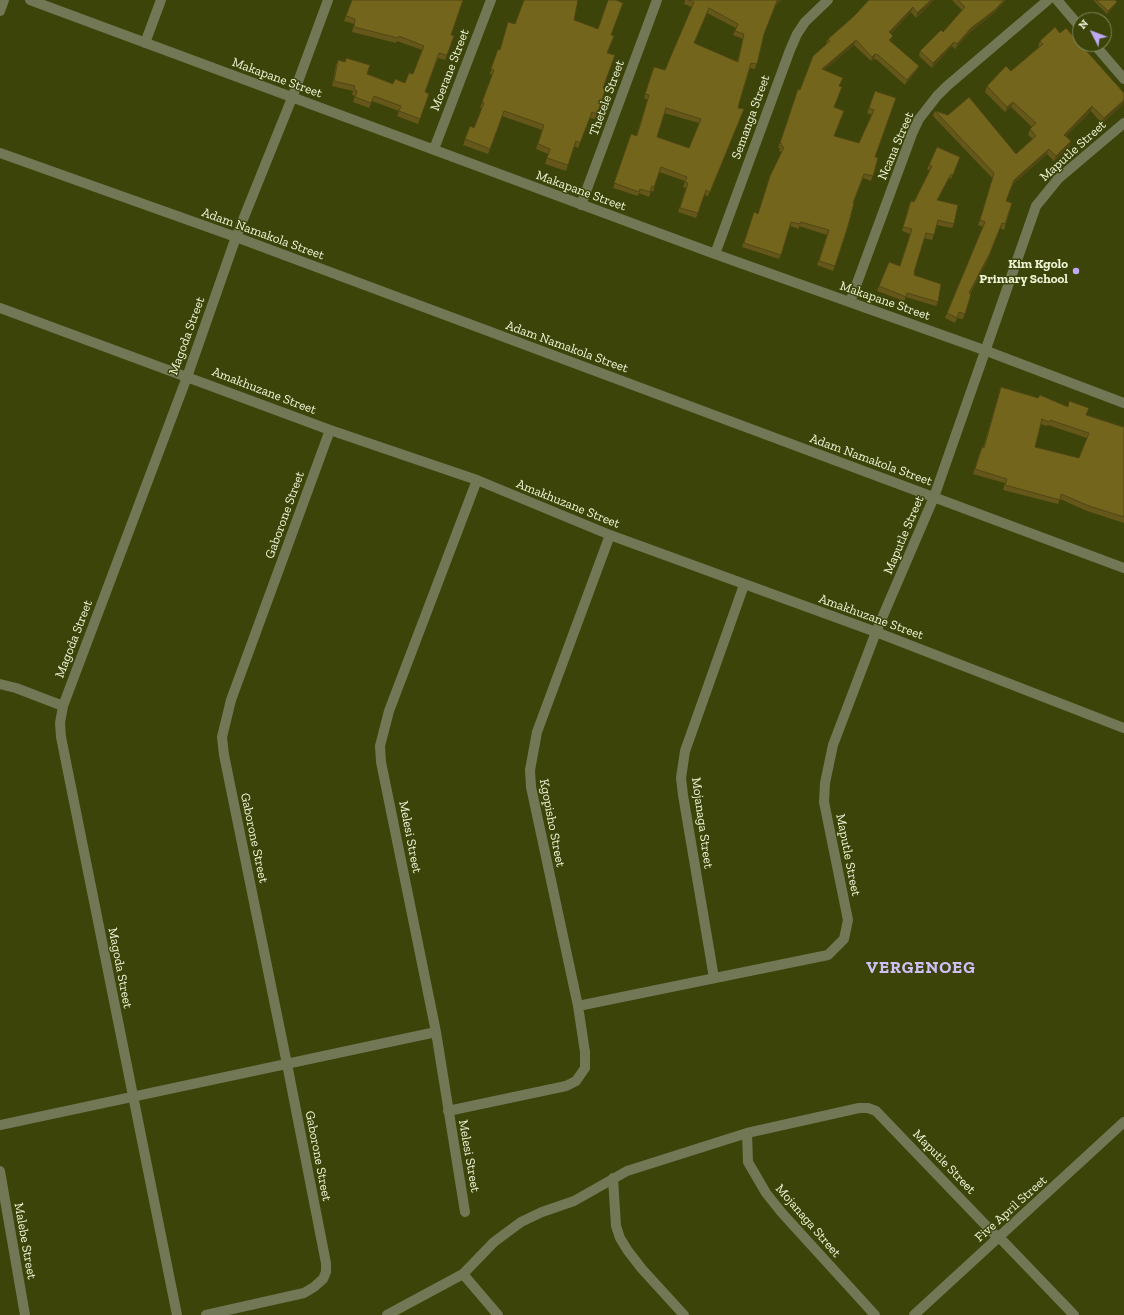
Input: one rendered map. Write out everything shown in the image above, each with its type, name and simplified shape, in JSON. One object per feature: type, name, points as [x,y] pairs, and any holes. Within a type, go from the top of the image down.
[{"type":"street","points":[[0,11],[4,0]]},
{"type":"street","name":"Makapane Street","points":[[30,0],[581,205],[984,350],[1124,403]]},
{"type":"street","points":[[145,43],[161,0]]},
{"type":"street","name":"Magoda Street","points":[[177,1315],[61,737],[60,723],[63,706],[187,377],[236,237],[292,98],[328,0]]},
{"type":"street","name":"Moerane Street","points":[[434,150],[491,0]]},
{"type":"street","name":"Thetele Street","points":[[581,205],[657,0]]},
{"type":"street","name":"Semanga Street","points":[[715,254],[797,34],[805,22],[828,0]]},
{"type":"street","name":"Ncana Street","points":[[850,302],[912,134],[919,119],[937,96],[1048,0]]},
{"type":"street","points":[[1057,0],[1072,18]]},
{"type":"street","points":[[1101,52],[1124,79]]},
{"type":"street","name":"Maputle Street","points":[[714,978],[828,955],[838,947],[844,939],[848,920],[824,802],[824,783],[833,745],[876,632],[934,497],[984,350],[1036,206],[1058,179],[1124,123]]},
{"type":"street","name":"Adam Namakola Street","points":[[0,153],[236,237],[1124,568]]},
{"type":"street","name":"Amakhuzane Street","points":[[0,308],[330,430],[477,480],[610,535],[876,632],[1124,728]]},
{"type":"street","name":"Gaborone Street","points":[[206,1315],[304,1293],[314,1287],[323,1278],[326,1272],[326,1263],[224,755],[222,737],[231,700],[330,430]]},
{"type":"street","name":"Melesi Street","points":[[465,1212],[436,1032],[383,770],[380,746],[389,711],[477,480]]},
{"type":"street","name":"Kgopisho Street","points":[[448,1111],[566,1086],[576,1081],[585,1068],[586,1060],[578,1006],[530,787],[530,770],[537,732],[610,535]]},
{"type":"street","name":"Mojanaga Street","points":[[714,978],[682,795],[681,778],[686,751],[744,585]]},
{"type":"street","points":[[0,684],[16,688],[63,706]]},
{"type":"street","points":[[578,1006],[714,978]]},
{"type":"street","points":[[0,1125],[436,1032]]},
{"type":"street","name":"Maputle Street","points":[[746,1133],[838,1112],[868,1108],[876,1111],[1074,1315]]},
{"type":"street","name":"Five April Street","points":[[914,1315],[1124,1122]]},
{"type":"street","points":[[387,1315],[463,1274],[494,1242],[520,1222],[542,1212],[574,1201],[613,1178],[651,1163],[746,1133]]},
{"type":"street","name":"Mojanaga Street","points":[[746,1133],[748,1162],[766,1193],[875,1315]]},
{"type":"street","name":"Malebe Street","points":[[0,1171],[25,1315]]},
{"type":"street","points":[[613,1178],[616,1226],[620,1238],[628,1251],[642,1268],[684,1315]]},
{"type":"street","points":[[463,1274],[498,1315]]},
{"type":"building","points":[[352,0],[463,0],[451,35],[454,36],[447,55],[439,53],[425,92],[429,94],[420,119],[399,111],[401,106],[374,96],[371,103],[355,97],[357,91],[354,90],[355,86],[334,81],[338,60],[345,62],[346,58],[370,65],[367,74],[393,84],[395,79],[405,83],[409,73],[413,74],[424,46],[399,36],[398,38],[354,27],[355,19],[346,16]]},
{"type":"building","points":[[524,0],[578,0],[574,20],[598,29],[608,0],[616,0],[623,3],[611,35],[614,36],[607,53],[615,55],[603,88],[606,88],[597,114],[592,112],[580,143],[576,141],[568,165],[547,158],[550,149],[538,144],[544,125],[504,111],[490,149],[465,139],[470,126],[474,128],[484,103],[482,102],[494,70],[491,69],[498,49],[500,50],[508,22],[515,24]]},
{"type":"building","points":[[688,0],[778,0],[764,34],[757,64],[751,63],[738,108],[744,109],[710,192],[706,190],[698,213],[680,208],[688,183],[685,182],[687,177],[661,167],[654,187],[652,186],[650,192],[640,189],[639,192],[614,183],[631,134],[637,136],[649,95],[645,94],[654,67],[665,70],[694,2]],"holes":[[[709,8],[738,24],[735,31],[744,34],[738,62],[694,43]],[[666,108],[701,119],[689,148],[657,137]]]},
{"type":"building","points":[[869,0],[931,0],[917,13],[913,7],[889,32],[893,36],[889,40],[919,66],[907,80],[878,55],[875,54],[872,57],[856,40],[822,69],[843,78],[839,86],[842,87],[834,107],[844,111],[834,136],[859,143],[874,110],[869,108],[875,91],[896,98],[875,157],[878,158],[873,176],[864,174],[853,203],[848,226],[835,266],[819,261],[829,230],[801,222],[800,224],[791,222],[781,255],[744,243],[754,212],[758,214],[770,176],[784,147],[781,146],[782,144],[780,143],[798,89],[800,90],[813,56],[830,41],[828,39],[853,17]]},
{"type":"building","points":[[958,0],[1004,0],[996,9],[971,28],[957,44],[954,42],[933,63],[920,51],[941,30],[943,32],[965,7]]},
{"type":"building","points":[[1096,0],[1115,0],[1117,2],[1108,11]]},
{"type":"building","points":[[1055,27],[1060,33],[1066,28],[1072,35],[1072,52],[1087,52],[1124,93],[1124,100],[1104,118],[1092,106],[1064,135],[1071,141],[1056,156],[1049,149],[1014,180],[1006,201],[1012,203],[1005,224],[1002,223],[989,255],[969,293],[971,294],[965,314],[959,312],[957,318],[947,313],[985,222],[980,220],[994,173],[935,111],[948,115],[969,97],[1016,154],[1036,136],[1030,129],[1036,123],[1013,102],[1007,107],[987,86],[1006,66],[1011,71],[1043,44],[1040,41]]},
{"type":"building","points":[[937,147],[960,157],[953,175],[951,174],[937,200],[958,205],[954,224],[938,220],[934,235],[926,233],[914,275],[941,284],[938,302],[907,293],[906,297],[879,286],[889,262],[900,266],[912,229],[903,227],[911,201],[914,202],[932,166],[929,165]]},
{"type":"building","points":[[1001,387],[1038,398],[1040,395],[1068,407],[1069,401],[1089,408],[1086,415],[1123,427],[1124,425],[1124,517],[1089,506],[1061,494],[1060,500],[1005,485],[1007,479],[975,469],[982,447],[984,448]],"holes":[[[1042,419],[1049,422],[1050,420],[1089,433],[1079,458],[1035,447]]]},
{"type":"place","name":"Kim Kgolo Primary School","points":[[1076,271]]},
{"type":"district","name":"VERGENOEG","points":[[921,968]]}]
